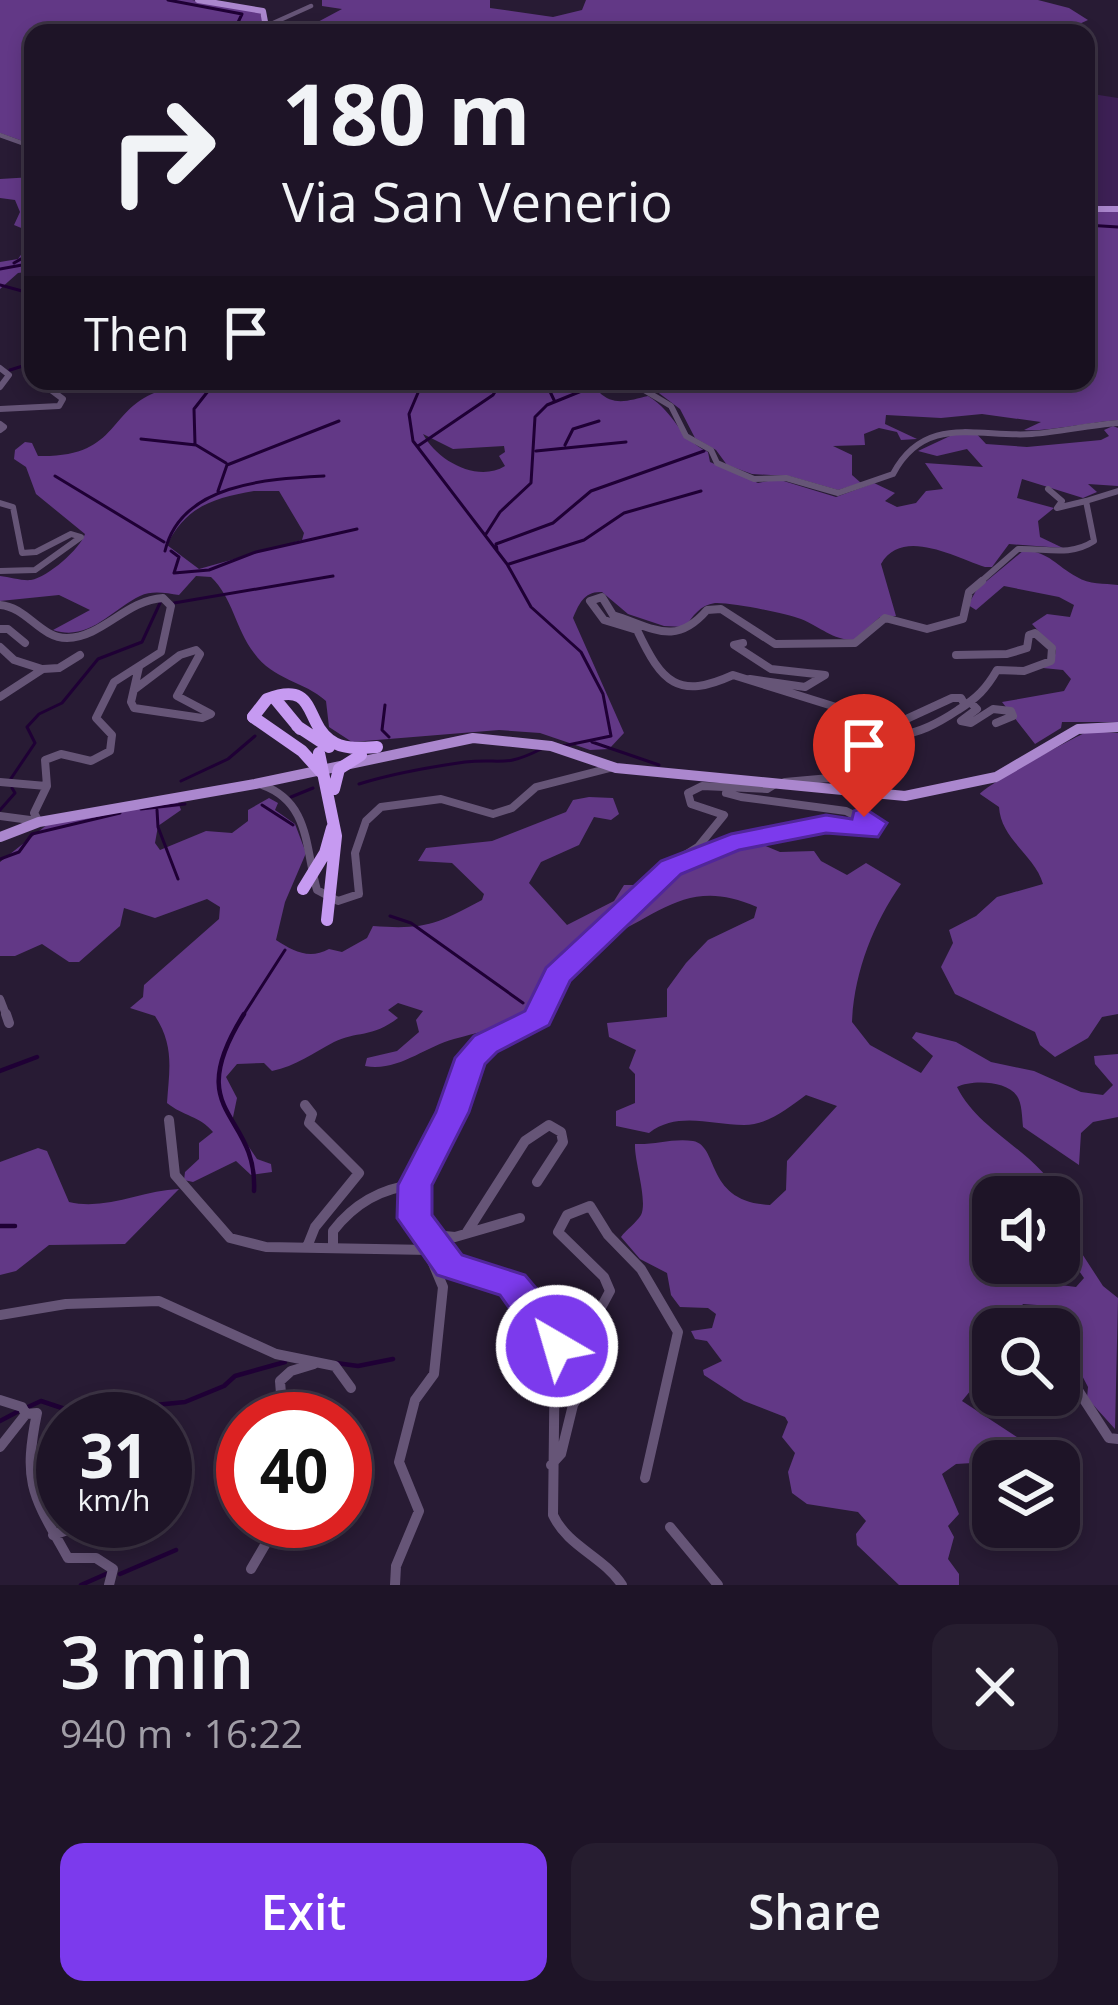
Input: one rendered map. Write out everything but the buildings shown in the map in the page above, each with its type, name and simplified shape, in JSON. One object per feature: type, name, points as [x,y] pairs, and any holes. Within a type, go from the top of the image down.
[{"type":"highway","points":[[334,796],[310,758],[253,717],[254,709],[265,699],[295,696],[310,705],[326,738],[348,747],[377,747]]},
{"type":"highway","points":[[276,700],[319,754],[334,796]]},
{"type":"highway","points":[[297,725],[330,747],[377,747]]},
{"type":"highway","points":[[327,920],[337,862],[335,774],[377,747]]},
{"type":"highway","points":[[301,891],[325,853],[335,815]]},
{"type":"main road","points":[[198,0],[262,11],[268,24]]},
{"type":"main road","points":[[0,837],[37,815],[60,818],[255,784],[461,739],[532,743],[616,768],[905,796],[932,794],[1011,771],[1077,725],[1118,727]]},
{"type":"street","points":[[271,24],[304,8]]},
{"type":"street","points":[[284,15],[322,8]]},
{"type":"street","points":[[277,20],[296,17]]},
{"type":"street","points":[[0,368],[9,376],[0,387]]},
{"type":"street","points":[[0,409],[59,406],[63,399],[51,390]]},
{"type":"street","points":[[644,390],[671,406],[686,436],[711,451],[717,463],[754,479],[787,478],[836,493],[889,476],[924,442],[966,428],[1029,434],[1118,423]]},
{"type":"street","points":[[1048,489],[1062,501],[1057,508],[1118,490]]},
{"type":"street","points":[[743,643],[738,640],[734,645],[749,659],[790,673],[819,670],[825,677],[805,687],[728,675],[704,689],[684,686],[651,658],[637,630],[604,620],[590,599],[602,597],[613,615],[674,634],[691,628],[704,611],[717,608],[758,637],[779,645],[812,640],[855,643],[885,618],[933,628],[963,620],[969,592],[1018,549],[1071,552],[1092,545],[1086,501]]},
{"type":"street","points":[[0,503],[13,507],[22,553],[32,554],[71,534],[81,537],[35,571],[0,572]]},
{"type":"street","points":[[0,605],[17,606],[55,637],[75,637],[148,598],[170,602],[163,648],[114,682],[96,718],[112,736],[110,751],[91,761],[66,754],[47,758],[43,765],[47,786],[37,815]]},
{"type":"street","points":[[0,629],[10,630],[25,643]]},
{"type":"street","points":[[662,874],[663,868],[698,847],[724,817],[718,810],[691,804],[688,793],[702,787],[771,788],[830,778],[835,757],[828,731],[833,724],[886,736],[927,732],[994,681],[997,670],[1028,670],[1051,661],[1052,648],[1033,633],[1027,647],[1010,656],[973,650],[956,655]]},
{"type":"street","points":[[0,647],[14,660],[43,669]]},
{"type":"street","points":[[135,688],[158,679],[182,652],[196,650],[200,654],[195,667],[178,685],[177,696],[211,714],[202,718],[138,710],[131,702],[140,665]]},
{"type":"street","points":[[0,697],[43,669],[80,655]]},
{"type":"street","points":[[742,678],[884,722],[914,718],[948,698],[962,698],[977,710],[962,721],[971,723],[997,709],[1011,711],[1013,716],[996,723]]},
{"type":"street","points":[[255,784],[279,790],[300,811],[317,890],[338,901],[351,899],[362,888],[356,853],[366,821],[381,806],[441,799],[493,814],[512,808],[536,787],[616,768]]},
{"type":"street","points":[[0,782],[47,786]]},
{"type":"street","points":[[31,788],[37,815]]},
{"type":"street","points":[[394,1585],[396,1566],[419,1510],[399,1462],[403,1437],[415,1400],[434,1374],[443,1287],[412,1209],[415,1185],[476,1052],[538,1018],[552,980],[662,874],[731,843],[826,824],[865,831],[873,826],[854,814],[767,798],[731,797],[725,793],[728,788]]},
{"type":"street","points":[[4,817],[37,815]]},
{"type":"street","points":[[0,999],[10,1023]]},
{"type":"street","points":[[305,1105],[313,1127],[359,1173],[353,1189],[308,1235],[307,1247]]},
{"type":"street","points":[[169,1120],[176,1175],[221,1232],[254,1246],[430,1250]]},
{"type":"street","points":[[466,1232],[526,1141],[549,1125],[561,1132],[563,1142],[538,1182]]},
{"type":"street","points":[[333,1245],[333,1231],[347,1215],[392,1186],[415,1185]]},
{"type":"street","points":[[550,1465],[561,1454],[573,1405],[592,1373],[589,1330],[610,1292],[604,1277],[558,1229],[567,1215],[592,1206],[608,1235],[657,1292],[678,1332],[645,1478]]},
{"type":"street","points":[[422,1234],[445,1238],[520,1218]]},
{"type":"street","points":[[422,1234],[458,1270],[508,1281],[555,1339],[553,1515],[560,1532],[612,1570],[622,1585]]},
{"type":"street","points":[[0,1315],[66,1304],[159,1301],[276,1354],[335,1366],[350,1388]]},
{"type":"street","points":[[281,1392],[280,1382],[291,1371],[315,1364]]},
{"type":"street","points":[[1080,1391],[1114,1439]]},
{"type":"street","points":[[0,1400],[22,1407],[26,1414]]},
{"type":"street","points":[[0,1447],[26,1414]]},
{"type":"street","points":[[26,1414],[36,1415]]},
{"type":"street","points":[[36,1429],[28,1455],[36,1501]]},
{"type":"street","points":[[670,1527],[718,1585]]},
{"type":"street","points":[[61,1548],[68,1558],[85,1555],[107,1563],[113,1568],[110,1585]]},
{"type":"street","points":[[251,1569],[263,1548]]},
{"type":"shaded area","points":[[0,0],[192,0],[259,11],[264,24],[24,24],[24,142],[0,133]]},
{"type":"shaded area","points":[[322,0],[490,0],[490,8],[553,17],[582,10],[586,0],[1038,0],[1069,8],[1088,20],[1079,24],[314,24],[342,9],[322,6]]},
{"type":"shaded area","points":[[1095,94],[1118,98],[1118,207],[1095,207]]},
{"type":"shaded area","points":[[24,178],[24,229],[14,225],[20,212],[15,200],[0,198],[0,179]]},
{"type":"shaded area","points":[[1095,210],[1118,211],[1118,420],[1024,430],[1041,422],[982,414],[886,415],[885,424],[917,439],[901,440],[897,432],[879,428],[864,434],[865,445],[833,446],[852,455],[852,475],[861,483],[838,490],[727,465],[716,450],[695,438],[680,409],[655,390],[1095,390]]},
{"type":"shaded area","points":[[24,250],[24,272],[0,289],[0,262],[18,259]]},
{"type":"shaded area","points":[[162,390],[600,390],[610,400],[648,396],[708,452],[710,462],[758,483],[777,479],[836,497],[874,483],[895,493],[885,501],[897,507],[916,503],[926,491],[943,489],[925,463],[983,467],[967,449],[937,456],[918,451],[965,429],[973,430],[986,444],[1027,447],[1101,440],[1109,436],[1104,430],[1113,426],[1118,428],[1118,486],[1088,484],[1097,492],[1083,498],[1022,479],[1017,498],[1054,508],[1038,521],[1040,537],[1063,548],[1009,544],[992,567],[915,546],[890,553],[881,564],[896,616],[880,617],[854,640],[793,617],[722,603],[701,609],[685,627],[664,626],[628,614],[602,592],[586,596],[573,618],[624,733],[609,749],[590,750],[540,733],[499,730],[352,742],[329,727],[326,701],[262,662],[211,577],[196,576],[179,595],[140,596],[78,632],[53,630],[90,610],[59,595],[0,601],[0,576],[38,578],[70,554],[85,534],[36,494],[26,467],[14,459],[15,450],[25,442],[32,443],[38,456],[85,449],[144,398]],"holes":[[[423,434],[453,449],[504,446],[499,456],[505,466],[483,472],[459,467],[438,453]],[[254,491],[279,491],[304,533],[302,540],[199,569],[167,545],[183,521],[203,506]]]},
{"type":"shaded area","points":[[1024,550],[1047,557],[1082,580],[1118,585],[1118,722],[1062,722],[1061,728],[1035,744],[1002,702],[1064,691],[1071,679],[1063,670],[1043,668],[1054,660],[1056,650],[1032,624],[1047,614],[1070,617],[1074,605],[1059,597],[1004,586],[976,610],[968,605],[977,589]]},
{"type":"shaded area","points":[[1089,731],[1118,733],[1118,1014],[1102,1017],[1088,1038],[1055,1057],[1040,1045],[1035,1032],[955,994],[941,967],[953,943],[949,930],[976,916],[997,897],[1043,884],[1006,829],[999,807],[980,794]]},
{"type":"shaded area","points":[[269,798],[278,803],[275,810],[295,824],[306,853],[285,902],[276,940],[295,951],[315,954],[329,949],[342,952],[367,938],[373,926],[430,924],[482,900],[484,894],[452,863],[418,861],[426,848],[492,841],[566,812],[573,800],[613,798],[619,814],[611,820],[594,817],[579,845],[541,862],[529,883],[567,925],[614,901],[624,885],[643,885],[542,983],[535,1011],[513,1022],[400,1062],[365,1066],[367,1058],[397,1051],[419,1032],[416,1020],[423,1011],[398,1003],[388,1010],[398,1018],[389,1024],[342,1039],[289,1066],[272,1071],[264,1063],[237,1064],[226,1077],[237,1098],[232,1122],[257,1159],[271,1164],[272,1172],[251,1175],[236,1161],[193,1182],[184,1180],[185,1172],[199,1159],[199,1143],[213,1132],[167,1103],[166,1038],[155,1016],[130,1008],[143,997],[144,985],[219,919],[220,907],[207,899],[155,918],[124,908],[120,926],[79,962],[69,962],[42,944],[15,956],[0,956],[0,862],[48,824],[178,802],[181,810],[158,826],[155,843],[160,850],[206,831],[232,833],[248,821],[248,810]]},
{"type":"shaded area","points":[[756,842],[780,852],[814,851],[821,861],[847,875],[866,863],[901,884],[861,967],[852,1022],[870,1045],[921,1073],[933,1056],[912,1038],[916,1032],[956,1042],[991,1062],[1103,1095],[1113,1085],[1094,1056],[1118,1054],[1118,1117],[1093,1122],[1081,1133],[1079,1165],[1023,1127],[1020,1102],[1012,1091],[988,1083],[957,1087],[981,1118],[1045,1176],[972,1176],[972,1284],[1076,1287],[1084,1278],[1080,1251],[1103,1286],[1118,1298],[1115,1429],[1087,1398],[1088,1387],[1080,1372],[1080,1308],[1023,1304],[1020,1308],[972,1308],[972,1390],[962,1401],[972,1408],[972,1416],[985,1416],[1021,1440],[972,1440],[972,1463],[956,1464],[942,1474],[959,1514],[948,1526],[954,1537],[948,1559],[959,1574],[959,1585],[899,1585],[857,1545],[856,1534],[866,1521],[858,1512],[807,1504],[792,1493],[788,1472],[795,1453],[782,1437],[788,1422],[785,1417],[744,1401],[704,1375],[703,1370],[722,1361],[707,1341],[695,1339],[691,1331],[712,1328],[716,1314],[708,1308],[680,1307],[671,1295],[667,1273],[640,1259],[621,1237],[643,1208],[635,1144],[693,1141],[701,1145],[734,1194],[770,1205],[786,1190],[787,1161],[837,1106],[806,1095],[777,1115],[753,1124],[671,1122],[649,1133],[616,1126],[616,1111],[635,1103],[635,1074],[629,1068],[636,1050],[609,1037],[607,1023],[667,1017],[667,989],[686,963],[708,940],[754,918],[757,907],[734,899],[694,897],[604,939],[673,878]]},
{"type":"shaded area","points":[[38,1148],[47,1151],[69,1202],[97,1204],[179,1189],[125,1244],[49,1245],[16,1271],[0,1275],[0,1162]]},
{"type":"waterway","points":[[168,0],[242,14],[237,24]]},
{"type":"waterway","points":[[1095,226],[1118,227]]},
{"type":"waterway","points":[[14,263],[24,257]]},
{"type":"waterway","points":[[0,269],[24,265]]},
{"type":"waterway","points":[[0,285],[24,292]]},
{"type":"waterway","points":[[10,370],[24,366]]},
{"type":"waterway","points":[[195,444],[194,409],[209,390]]},
{"type":"waterway","points":[[419,390],[409,414],[413,441],[507,564],[531,607],[581,652],[603,694],[611,736],[563,746]]},
{"type":"waterway","points":[[418,446],[496,390]]},
{"type":"waterway","points":[[549,390],[554,400]]},
{"type":"waterway","points":[[486,534],[500,512],[531,483],[535,417],[547,405],[584,390]]},
{"type":"waterway","points":[[218,491],[227,465],[339,421]]},
{"type":"waterway","points":[[565,445],[573,429],[599,421]]},
{"type":"waterway","points":[[141,439],[196,445],[226,463]]},
{"type":"waterway","points":[[536,451],[626,442]]},
{"type":"waterway","points":[[497,550],[496,544],[553,523],[591,491],[704,451]]},
{"type":"waterway","points":[[55,476],[164,542]]},
{"type":"waterway","points":[[165,551],[188,511],[207,499],[252,483],[324,476]]},
{"type":"waterway","points":[[509,564],[584,540],[624,513],[701,491]]},
{"type":"waterway","points":[[171,551],[179,557],[174,573],[209,570],[256,552],[357,529]]},
{"type":"waterway","points":[[174,603],[333,576]]},
{"type":"waterway","points":[[10,780],[35,743],[27,727],[39,714],[62,703],[98,659],[142,642],[160,603]]},
{"type":"waterway","points":[[385,705],[382,730],[389,737]]},
{"type":"waterway","points":[[181,781],[228,759],[255,736]]},
{"type":"waterway","points":[[592,742],[659,765]]},
{"type":"waterway","points":[[359,784],[452,764],[510,760],[541,749]]},
{"type":"waterway","points":[[0,810],[15,793],[12,788]]},
{"type":"waterway","points":[[291,797],[313,788]]},
{"type":"waterway","points":[[141,809],[185,804]]},
{"type":"waterway","points":[[262,805],[293,825]]},
{"type":"waterway","points":[[157,810],[158,827],[178,879]]},
{"type":"waterway","points":[[0,859],[19,852],[32,834],[120,813]]},
{"type":"waterway","points":[[390,916],[411,923],[523,1003]]},
{"type":"waterway","points":[[242,1017],[285,950]]},
{"type":"waterway","points":[[244,1014],[226,1048],[219,1073],[220,1094],[245,1144],[254,1191]]},
{"type":"waterway","points":[[0,1071],[37,1057]]},
{"type":"waterway","points":[[0,1226],[15,1226]]},
{"type":"waterway","points":[[336,1363],[358,1366],[393,1359]]},
{"type":"waterway","points":[[28,1407],[41,1401],[77,1413],[185,1402],[224,1386],[235,1376],[285,1362]]},
{"type":"waterway","points":[[0,1421],[17,1412]]},
{"type":"waterway","points":[[120,1574],[176,1550]]},
{"type":"waterway","points":[[81,1585],[106,1574]]},
{"type":"route","points":[[557,1346],[551,1331],[530,1312],[513,1285],[450,1265],[414,1218],[415,1185],[452,1112],[471,1058],[485,1044],[538,1018],[552,980],[671,868],[731,843],[826,824],[868,831],[873,823],[864,817]]}]
